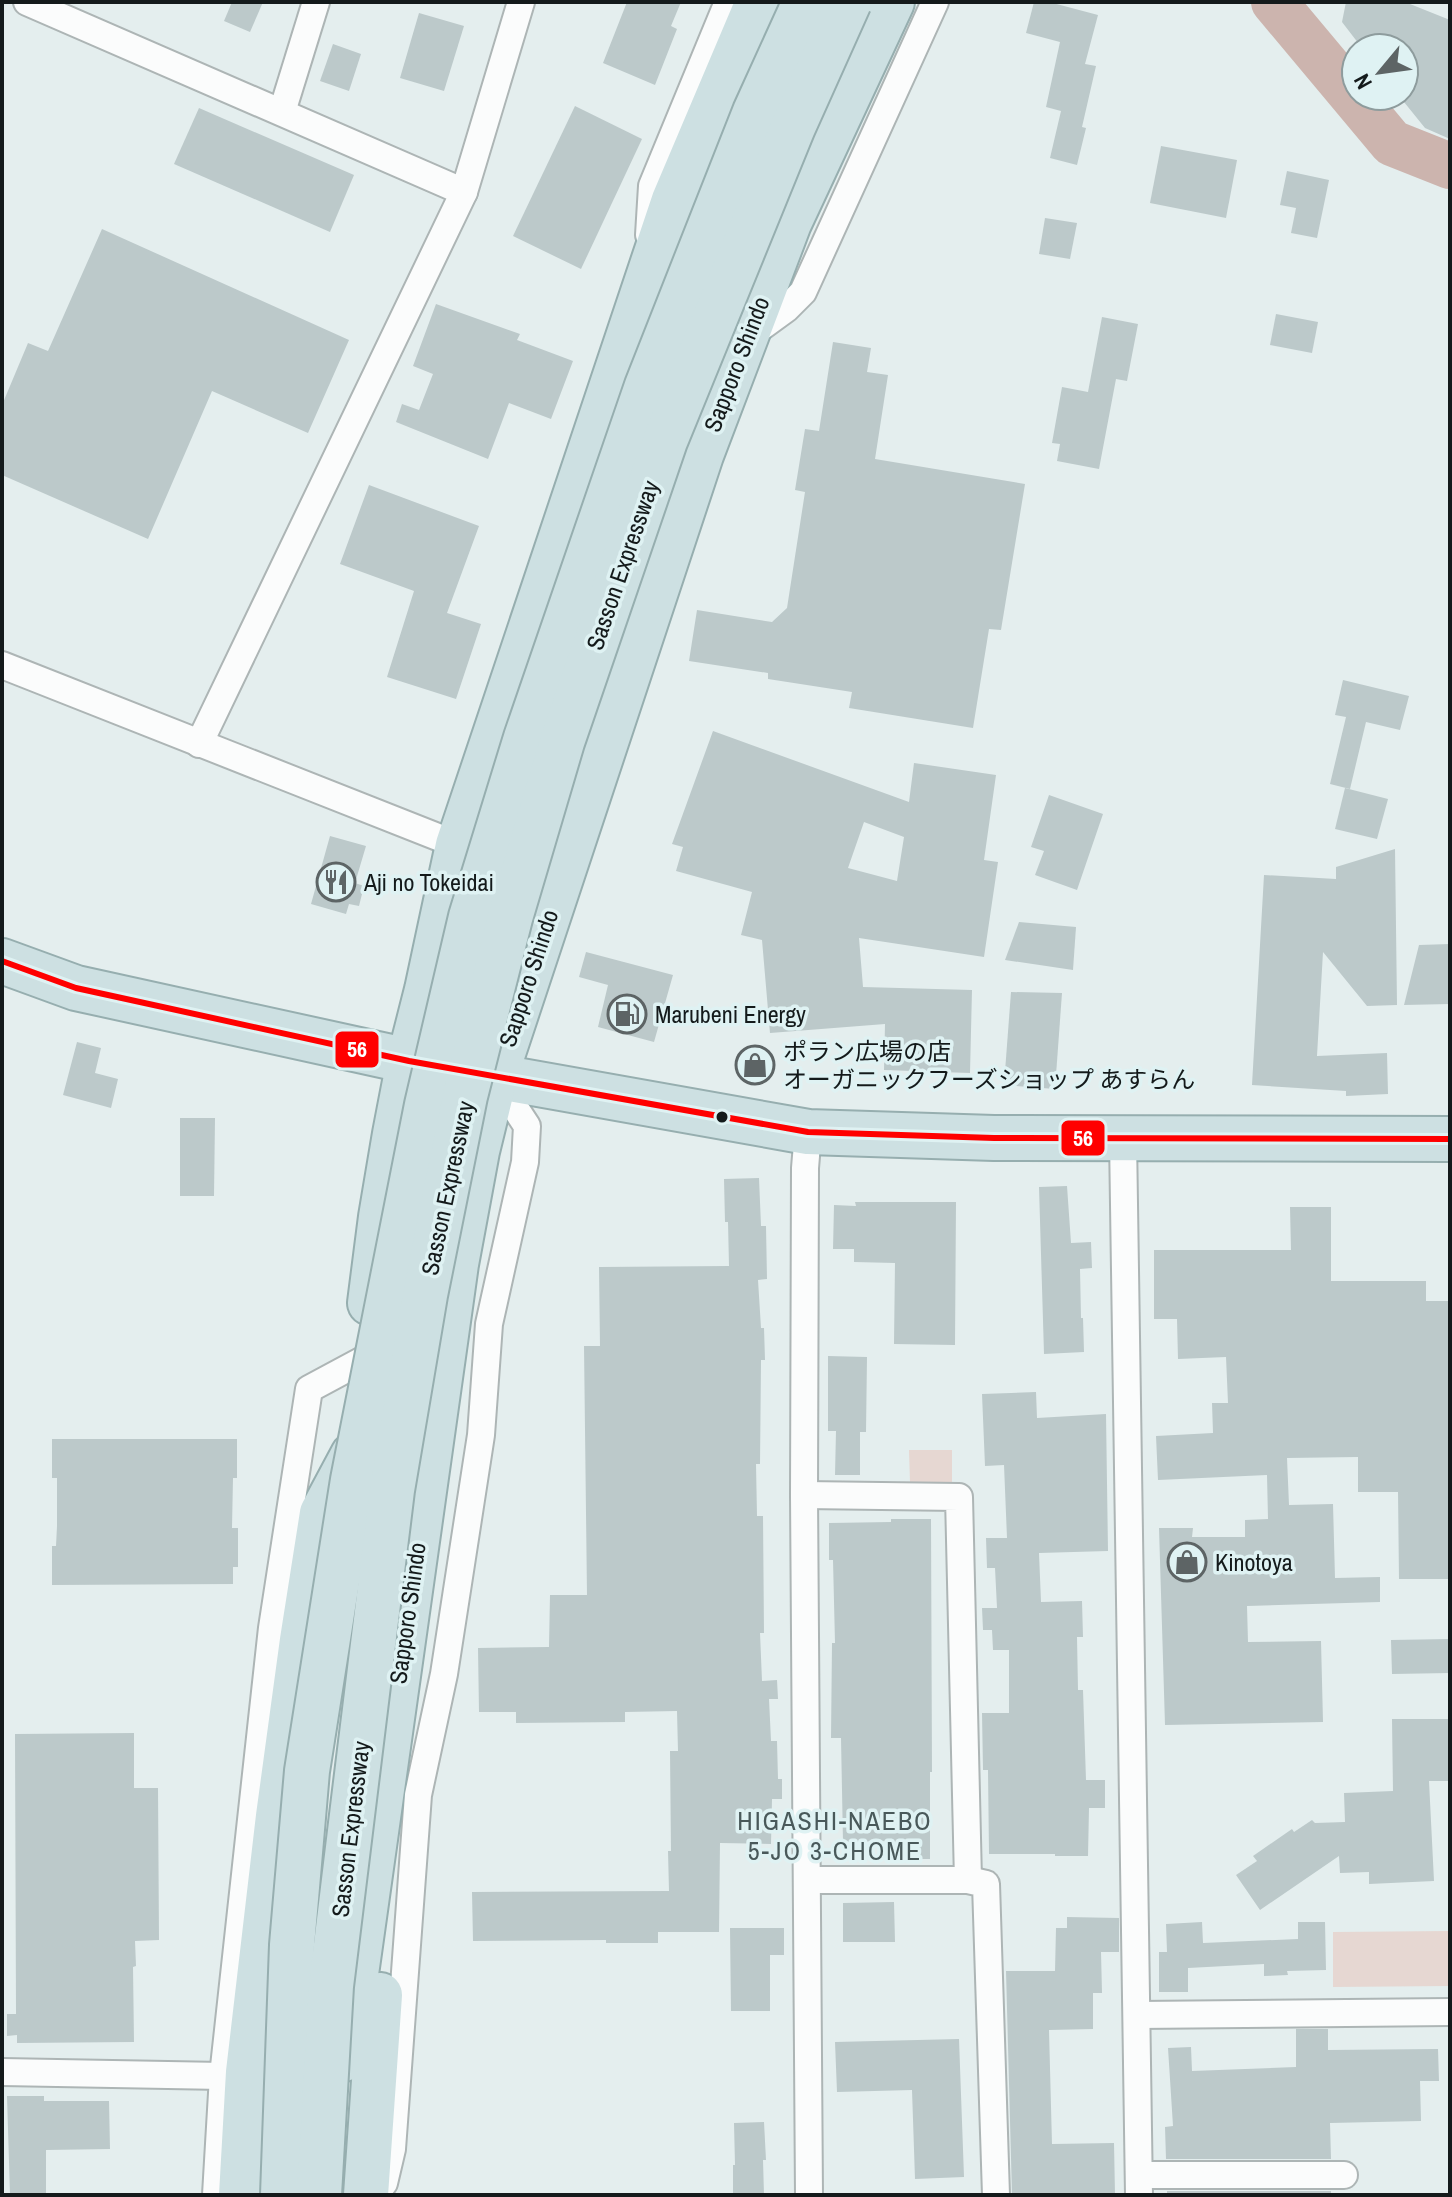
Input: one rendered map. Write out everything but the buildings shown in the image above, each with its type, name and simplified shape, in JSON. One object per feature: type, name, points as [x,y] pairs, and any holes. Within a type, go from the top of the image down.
[{"type":"highway","points":[[291,2195],[331,1725],[346,1595],[353,1455],[381,1217],[409,1061],[458,845],[674,200],[758,2]]},
{"type":"highway","name":"Sasson Expressway","points":[[283,2195],[292,1945],[307,1771],[353,1480],[427,1105],[471,917],[526,738],[647,386],[755,112],[805,2]]},
{"type":"highway","name":"Sasson Expressway","points":[[319,2195],[331,1986],[392,1490],[425,1295],[465,1096],[510,918],[562,742],[665,441],[793,127],[849,2]]},
{"type":"highway","name":"Sapporo Shindo","points":[[334,2195],[337,2111],[456,1264],[477,1151],[495,1077],[701,455],[789,223],[892,2]]},
{"type":"highway","points":[[2,961],[76,988],[409,1061],[808,1132],[994,1138],[1450,1139]]},
{"type":"highway","points":[[366,2195],[394,1780],[465,1390],[456,1264]]},
{"type":"highway","points":[[241,2195],[250,2057],[302,1640],[322,1513],[353,1455]]},
{"type":"street","points":[[27,2],[464,192]]},
{"type":"street","points":[[282,112],[316,2]]},
{"type":"street","points":[[199,744],[464,192],[521,2]]},
{"type":"street","points":[[645,286],[652,186],[728,2]]},
{"type":"street","points":[[745,339],[786,309],[803,292],[935,2]]},
{"type":"street","points":[[2,665],[458,845]]},
{"type":"street","points":[[375,2195],[384,2183],[392,2149],[418,1795],[444,1674],[479,1450],[489,1324],[525,1162],[527,1126],[495,1077]]},
{"type":"street","points":[[808,1132],[805,1168],[804,1495],[809,2195]]},
{"type":"street","points":[[1123,1138],[1139,2185],[1344,2175]]},
{"type":"street","points":[[216,2195],[223,2076],[272,1628],[309,1389],[363,1360]]},
{"type":"street","points":[[804,1495],[959,1497],[968,1880]]},
{"type":"street","points":[[807,1880],[968,1880],[986,1884],[996,2195]]},
{"type":"street","points":[[1138,2015],[1450,2012]]},
{"type":"street","points":[[2,2072],[223,2076]]},
{"type":"shaded area","points":[[909,1450],[952,1450],[952,1483],[910,1483]]},
{"type":"shaded area","points":[[1449,1931],[1450,1986],[1333,1987],[1333,1932]]},
{"type":"waterway","points":[[1274,2],[1392,143],[1450,166]]},
{"type":"transit line","name":"56","points":[[2,961],[76,988],[409,1061],[808,1132],[994,1138],[1450,1139]]},
{"type":"place","name":"Aji no Tokeidai","points":[[336,882]]},
{"type":"place","name":"Marubeni Energy","points":[[627,1014]]},
{"type":"place","name":"ポラン広場の店 オーガニックフーズショップ あすらん","points":[[755,1065]]},
{"type":"place","name":"Kinotoya","points":[[1187,1562]]},
{"type":"district","name":"HIGASHI-NAEBO 5-JO 3-CHOME","points":[[835,1835]]}]
